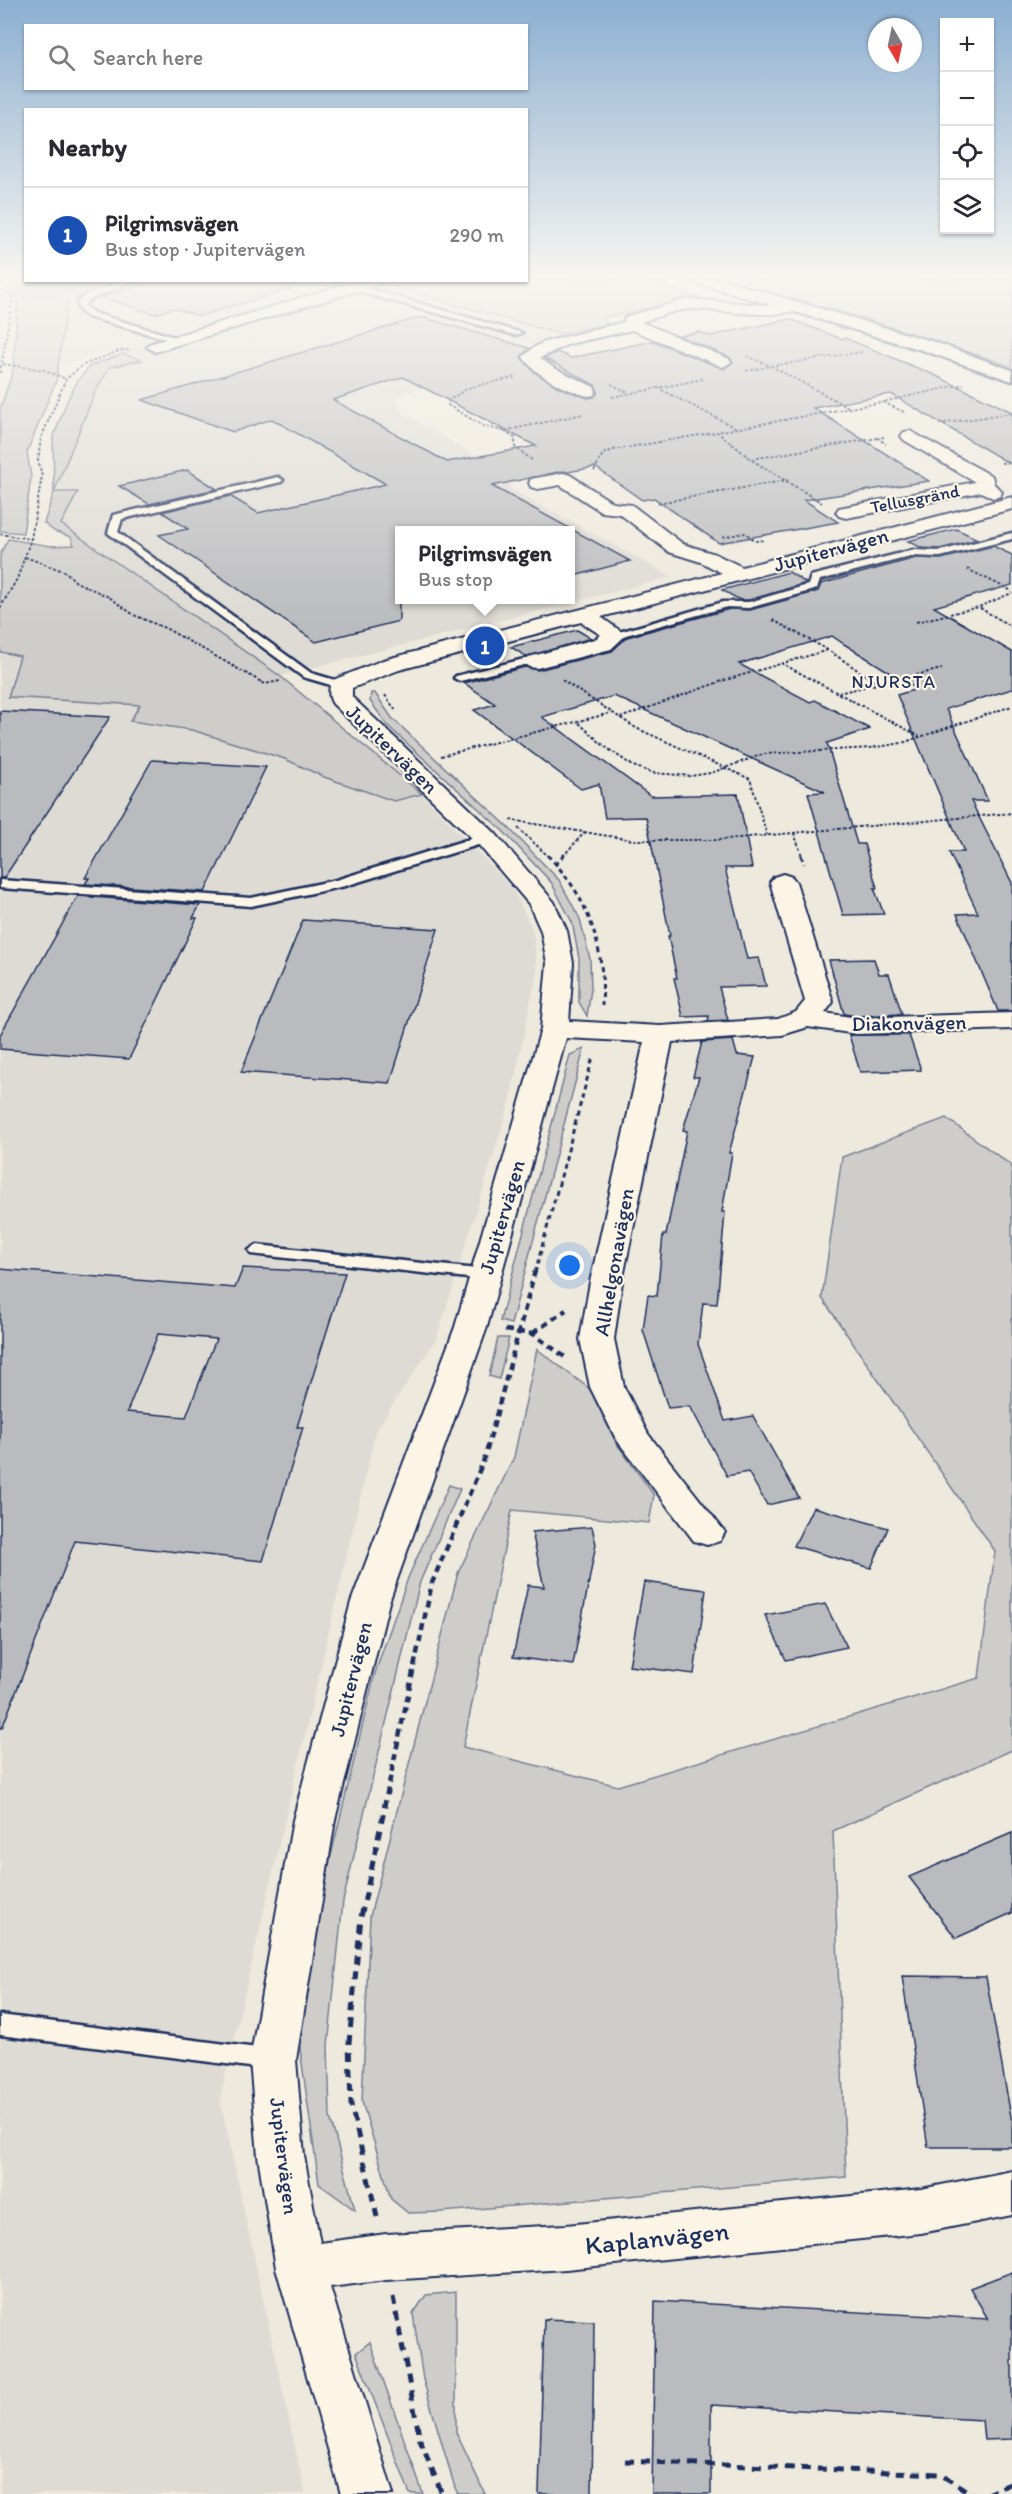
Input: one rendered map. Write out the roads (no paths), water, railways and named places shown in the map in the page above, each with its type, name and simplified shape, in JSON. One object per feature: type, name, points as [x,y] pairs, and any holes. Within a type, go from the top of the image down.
[{"type":"street","name":"Tellusgränd","points":[[910,435],[985,480],[984,486]]},
{"type":"street","points":[[538,483],[563,479],[609,508],[625,509],[676,548],[708,558],[740,574]]},
{"type":"street","name":"Tellusgränd","points":[[846,512],[984,486],[1012,503]]},
{"type":"street","name":"Jupitervägen","points":[[367,2494],[300,2268],[281,2156],[273,2060],[314,1820],[370,1602],[471,1327],[555,1029],[560,963],[554,931],[541,902],[498,829],[341,699],[341,685],[391,665],[1012,503]]},
{"type":"street","points":[[537,662],[603,644],[615,635],[583,614]]},
{"type":"street","points":[[555,1029],[660,1034],[782,1027],[806,1018],[819,1002],[783,882]]},
{"type":"street","name":"Diakonvägen","points":[[806,1018],[857,1026],[1012,1021]]},
{"type":"street","name":"Allhelgonavägen","points":[[660,1034],[606,1282],[597,1339],[607,1387],[633,1439],[707,1532]]},
{"type":"street","name":"Kaplanvägen","points":[[300,2268],[386,2257],[566,2247],[921,2211],[1012,2193]]},
{"type":"lane","points":[[278,480],[117,517],[113,533],[307,675],[341,685]]},
{"type":"lane","points":[[615,635],[727,604],[749,605],[813,587],[815,578],[914,553],[940,554],[1012,536]]},
{"type":"lane","points":[[460,678],[524,662],[537,662]]},
{"type":"lane","points":[[0,884],[251,902],[286,897],[355,879],[498,829]]},
{"type":"lane","points":[[257,1250],[486,1275]]},
{"type":"lane","points":[[0,2025],[273,2060]]},
{"type":"place","name":"Pilgrimsvägen","points":[[485,646]]},
{"type":"district","name":"NJURSTA","points":[[894,682]]}]
